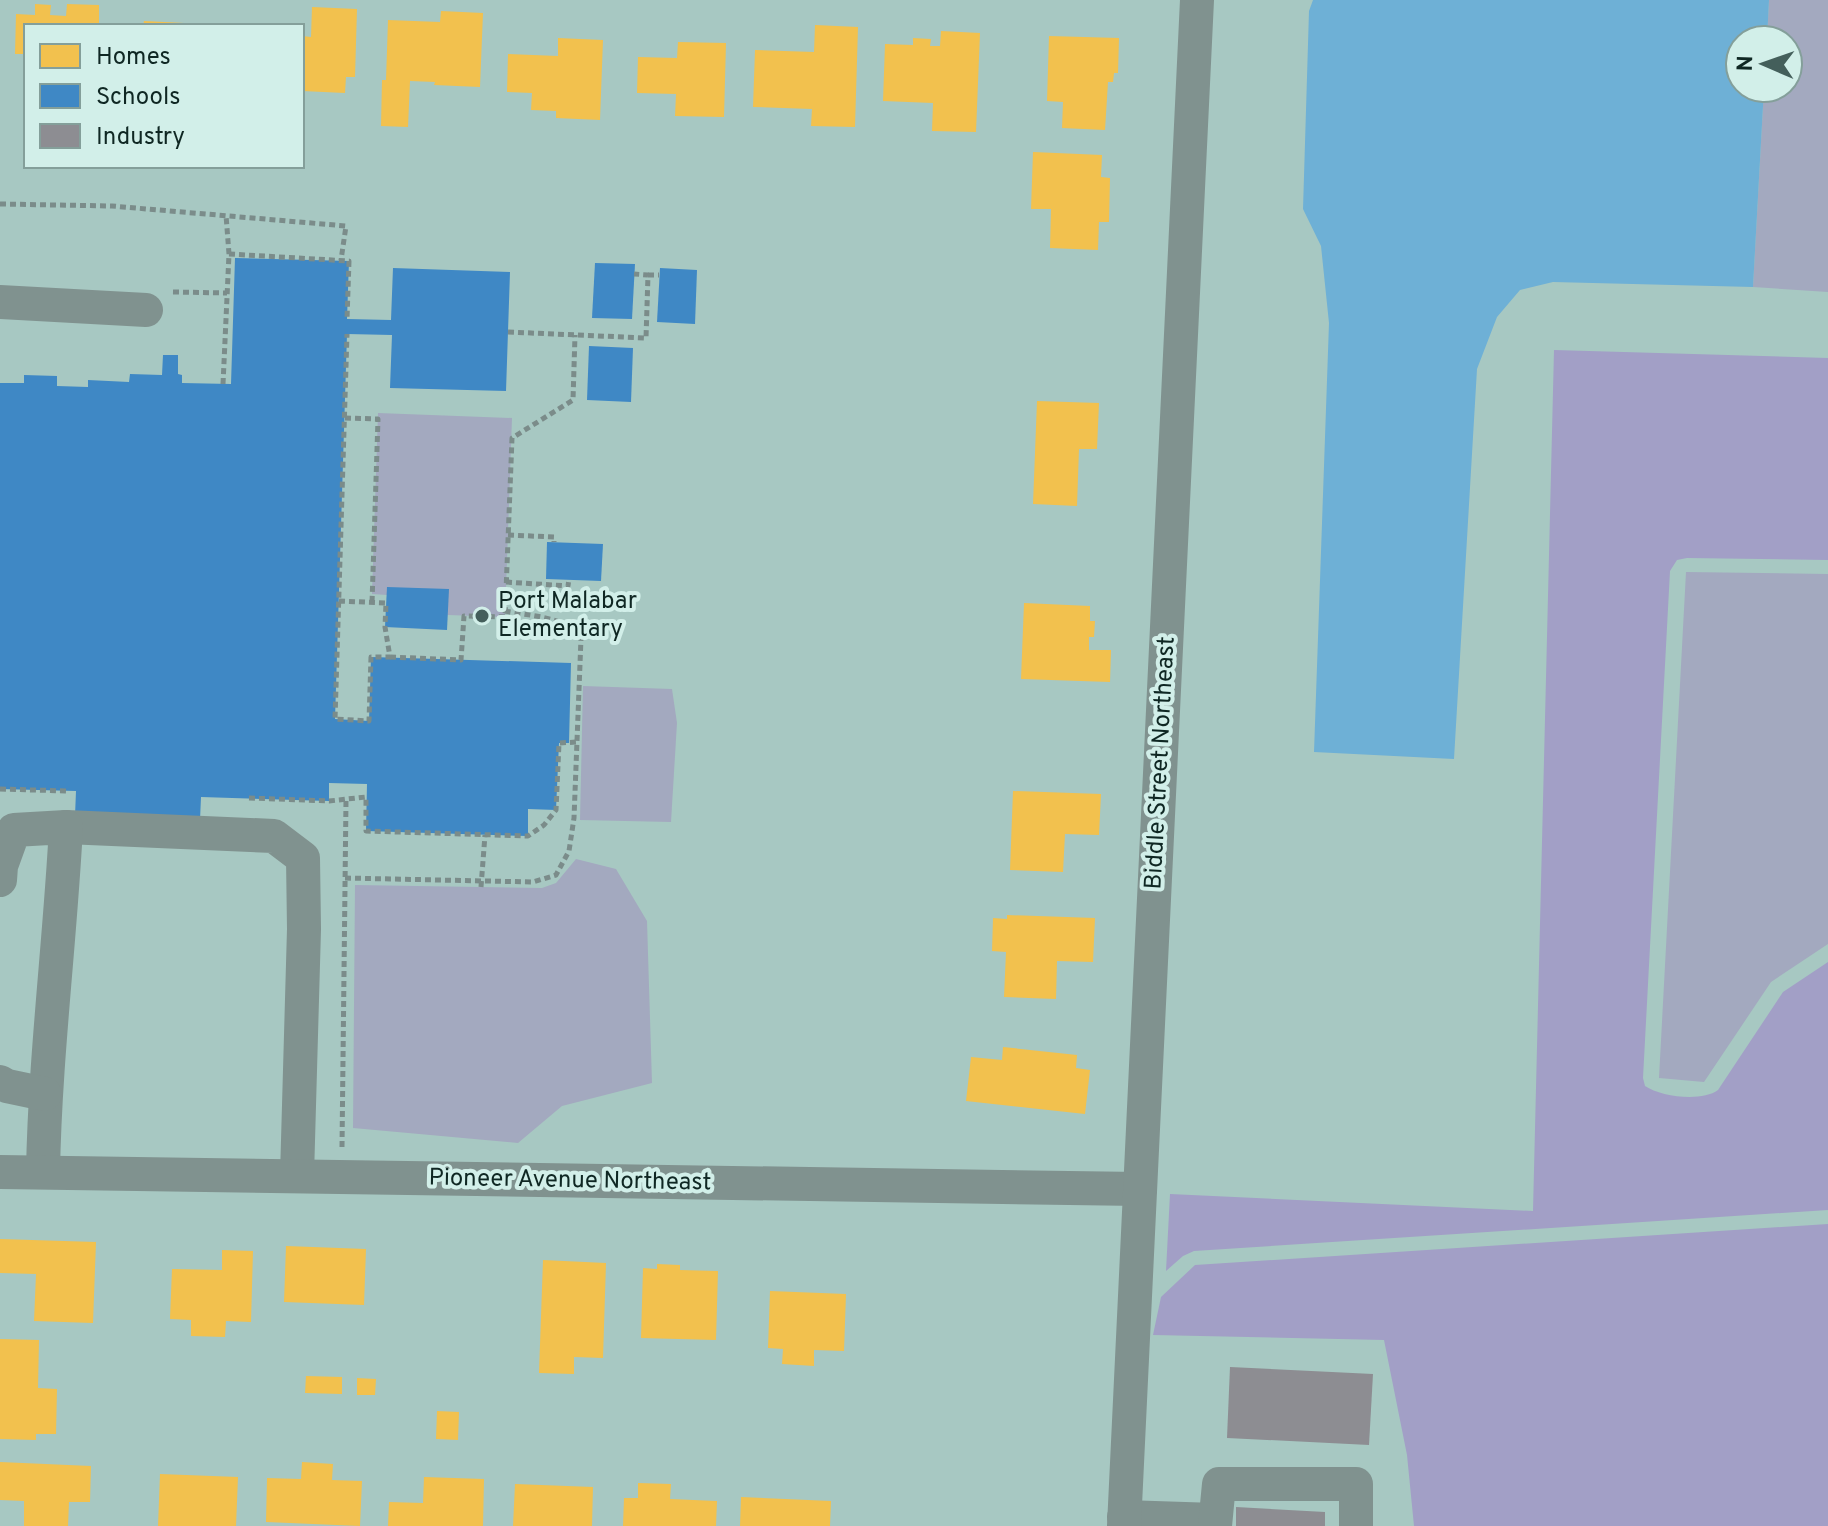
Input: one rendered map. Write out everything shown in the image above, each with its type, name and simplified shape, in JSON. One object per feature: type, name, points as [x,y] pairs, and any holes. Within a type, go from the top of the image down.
[{"type":"street","name":"Biddle Street Northeast","points":[[1124,1522],[1197,0]]},
{"type":"street","points":[[0,302],[143,310]]},
{"type":"street","points":[[43,1172],[45,1094],[66,827]]},
{"type":"street","points":[[0,880],[1,866],[14,830],[66,827],[274,836],[303,858],[297,1176]]},
{"type":"street","points":[[0,1082],[45,1094]]},
{"type":"street","name":"Pioneer Avenue Northeast","points":[[0,1172],[1140,1189]]},
{"type":"street","points":[[1124,1522],[1215,1523],[1219,1484],[1356,1484],[1356,1526]]},
{"type":"path","points":[[0,204],[112,206],[346,226],[341,260]]},
{"type":"path","points":[[223,384],[229,254],[226,215]]},
{"type":"path","points":[[229,254],[349,261],[347,319]]},
{"type":"path","points":[[634,274],[659,275]]},
{"type":"path","points":[[508,332],[646,338],[648,275]]},
{"type":"path","points":[[143,310],[149,291],[227,293]]},
{"type":"path","points":[[347,334],[335,719],[369,721],[371,657],[461,660],[464,616],[505,617],[512,438],[573,400],[575,335]]},
{"type":"path","points":[[345,418],[378,419],[372,603]]},
{"type":"path","points":[[508,535],[554,537],[554,542]]},
{"type":"path","points":[[506,582],[568,586],[569,579]]},
{"type":"path","points":[[339,601],[386,603],[385,627],[390,657]]},
{"type":"path","points":[[345,878],[481,884],[533,882],[556,875],[569,851],[574,818],[581,638],[574,628],[556,621],[505,611]]},
{"type":"path","points":[[249,799],[346,800],[366,797],[366,831],[528,836],[544,825],[556,810],[559,743],[577,742]]},
{"type":"path","points":[[0,789],[76,791]]},
{"type":"path","points":[[341,1160],[344,1129],[346,800]]},
{"type":"path","points":[[481,884],[485,835]]},
{"type":"shaded area","points":[[1769,0],[1828,0],[1828,292],[1753,287],[1763,104],[1804,104],[1804,24],[1768,24]]},
{"type":"shaded area","points":[[1554,350],[1828,358],[1828,560],[1687,558],[1677,560],[1670,571],[1643,1078],[1645,1086],[1671,1095],[1702,1096],[1718,1090],[1783,992],[1828,962],[1828,1210],[1194,1251],[1166,1271],[1170,1194],[1533,1211]]},
{"type":"shaded area","points":[[378,413],[512,418],[505,617],[448,615],[387,595],[372,594]]},
{"type":"shaded area","points":[[1686,572],[1828,574],[1828,944],[1771,982],[1704,1082],[1659,1078]]},
{"type":"shaded area","points":[[583,686],[672,689],[677,723],[671,822],[580,820]]},
{"type":"shaded area","points":[[576,859],[616,869],[647,921],[652,1083],[562,1106],[518,1143],[353,1128],[355,885],[542,888],[556,883]]},
{"type":"shaded area","points":[[1828,1224],[1828,1526],[1414,1526],[1407,1455],[1384,1340],[1153,1335],[1161,1297],[1195,1265]]},
{"type":"water","points":[[1313,0],[1769,0],[1768,24],[1724,24],[1724,104],[1763,104],[1753,287],[1553,282],[1520,290],[1497,317],[1477,369],[1454,759],[1314,752],[1329,323],[1321,246],[1303,209],[1309,11]]},
{"type":"building: Homes","points":[[35,4],[51,5],[50,15],[66,16],[67,4],[99,5],[99,24],[24,24],[24,54],[15,54],[16,14],[35,15]]},
{"type":"building: Homes","points":[[312,7],[357,9],[355,77],[346,77],[345,93],[304,91],[304,36],[311,37]]},
{"type":"building: Homes","points":[[441,11],[483,13],[480,87],[410,81],[408,127],[381,126],[388,20],[440,22]]},
{"type":"building: Homes","points":[[144,21],[184,23],[184,24],[143,24]]},
{"type":"building: Homes","points":[[815,25],[858,27],[855,127],[811,126],[812,109],[753,107],[755,50],[814,52]]},
{"type":"building: Homes","points":[[941,31],[980,33],[976,132],[932,131],[933,103],[883,101],[885,44],[913,45],[913,38],[931,39],[930,46],[940,46]]},
{"type":"building: Homes","points":[[1049,36],[1119,38],[1118,73],[1114,73],[1113,82],[1108,82],[1105,130],[1062,128],[1063,102],[1047,101]]},
{"type":"building: Homes","points":[[558,38],[603,40],[600,120],[556,118],[556,111],[531,110],[532,93],[507,92],[508,54],[558,56]]},
{"type":"building: Homes","points":[[678,42],[726,43],[724,117],[675,116],[676,94],[637,93],[638,57],[677,58]]},
{"type":"building: Homes","points":[[1033,152],[1102,155],[1101,177],[1110,178],[1109,222],[1099,222],[1098,250],[1050,248],[1051,209],[1031,209]]},
{"type":"building: Homes","points":[[1037,401],[1099,403],[1097,449],[1079,449],[1077,506],[1033,504]]},
{"type":"building: Homes","points":[[1024,603],[1090,606],[1090,621],[1095,621],[1094,637],[1089,637],[1089,650],[1111,650],[1110,682],[1021,679]]},
{"type":"building: Homes","points":[[1013,791],[1101,794],[1099,835],[1065,834],[1063,872],[1010,870]]},
{"type":"building: Homes","points":[[1007,915],[1095,918],[1093,962],[1057,961],[1056,999],[1004,997],[1006,952],[992,951],[993,918],[1007,919]]},
{"type":"building: Homes","points":[[1003,1047],[1077,1055],[1076,1068],[1090,1070],[1085,1114],[966,1101],[971,1057],[1002,1060]]},
{"type":"building: Homes","points":[[0,1239],[96,1242],[93,1323],[34,1321],[36,1274],[0,1273]]},
{"type":"building: Homes","points":[[286,1246],[366,1249],[364,1305],[284,1302]]},
{"type":"building: Homes","points":[[222,1250],[253,1251],[251,1322],[226,1321],[225,1337],[191,1336],[191,1320],[170,1319],[172,1269],[222,1270]]},
{"type":"building: Homes","points":[[543,1260],[606,1263],[603,1358],[574,1357],[574,1374],[539,1373]]},
{"type":"building: Homes","points":[[657,1264],[680,1265],[680,1270],[718,1271],[716,1340],[641,1338],[643,1268],[657,1269]]},
{"type":"building: Homes","points":[[770,1291],[846,1294],[844,1351],[814,1350],[814,1366],[782,1364],[783,1349],[768,1348]]},
{"type":"building: Homes","points":[[0,1339],[39,1340],[38,1388],[57,1389],[56,1434],[36,1434],[36,1440],[0,1439]]},
{"type":"building: Homes","points":[[306,1376],[342,1377],[342,1394],[305,1393]]},
{"type":"building: Homes","points":[[357,1378],[376,1379],[375,1395],[357,1395]]},
{"type":"building: Homes","points":[[437,1411],[459,1412],[458,1440],[436,1439]]},
{"type":"building: Homes","points":[[0,1462],[91,1466],[90,1502],[69,1502],[68,1526],[24,1526],[24,1501],[0,1500]]},
{"type":"building: Homes","points":[[302,1462],[333,1464],[332,1480],[362,1481],[360,1526],[266,1522],[267,1478],[301,1479]]},
{"type":"building: Homes","points":[[160,1474],[238,1477],[236,1526],[158,1526]]},
{"type":"building: Homes","points":[[424,1477],[484,1479],[483,1526],[388,1526],[389,1502],[423,1503]]},
{"type":"building: Homes","points":[[638,1483],[671,1484],[670,1499],[717,1501],[716,1526],[623,1526],[624,1498],[638,1498]]},
{"type":"building: Homes","points":[[515,1484],[593,1487],[592,1526],[513,1526]]},
{"type":"building: Homes","points":[[741,1497],[831,1501],[830,1526],[740,1526]]},
{"type":"building: Schools","points":[[235,258],[349,261],[347,319],[391,320],[393,268],[510,272],[506,391],[390,388],[392,335],[347,334],[335,719],[369,721],[371,657],[571,663],[569,743],[559,743],[556,810],[528,809],[528,836],[366,831],[367,784],[329,783],[329,801],[201,797],[200,820],[75,816],[76,791],[0,789],[0,383],[24,383],[24,375],[57,376],[57,386],[88,387],[88,380],[129,382],[130,374],[162,375],[163,355],[178,355],[178,374],[182,375],[182,383],[231,384]]},
{"type":"building: Schools","points":[[595,263],[635,264],[632,319],[592,318]]},
{"type":"building: Schools","points":[[660,268],[697,270],[695,324],[657,322]]},
{"type":"building: Schools","points":[[589,346],[633,348],[631,402],[587,400]]},
{"type":"building: Schools","points":[[547,542],[603,544],[601,581],[546,579]]},
{"type":"building: Schools","points":[[387,587],[449,589],[447,630],[385,627]]},
{"type":"building: Industry","points":[[1230,1367],[1373,1374],[1369,1445],[1227,1438]]},
{"type":"building: Industry","points":[[1236,1507],[1325,1512],[1325,1526],[1236,1526]]},
{"type":"place","name":"Port Malabar Elementary","points":[[482,616]]}]
